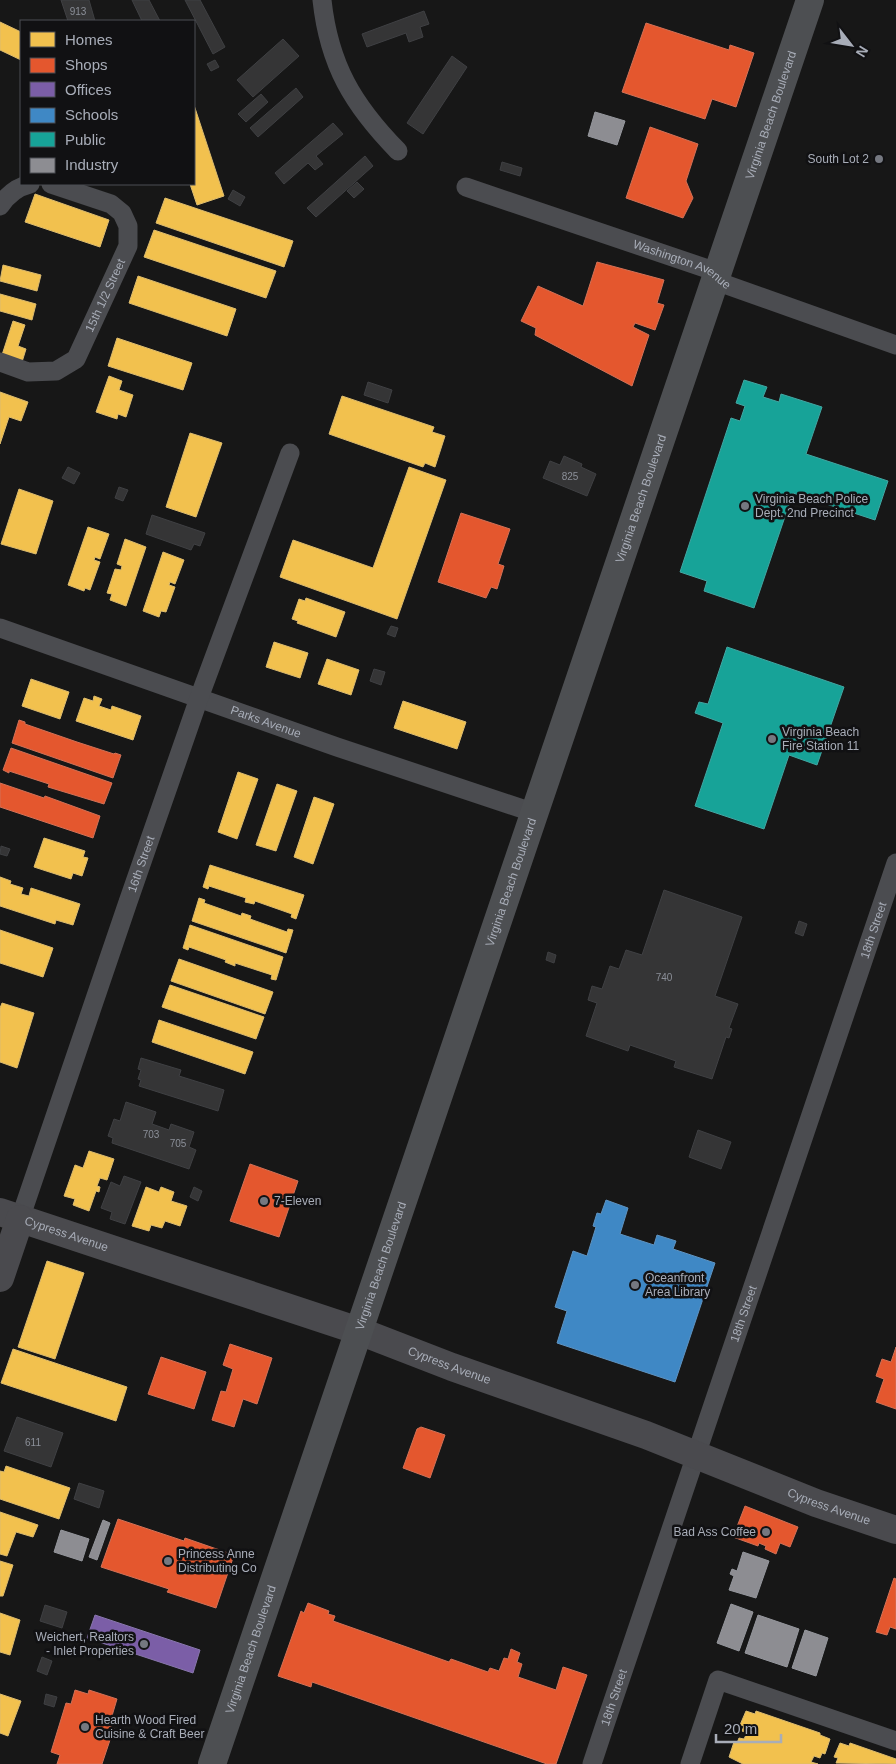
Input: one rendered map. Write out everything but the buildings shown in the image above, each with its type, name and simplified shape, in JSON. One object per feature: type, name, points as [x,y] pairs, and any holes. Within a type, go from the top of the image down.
[{"type":"main road","name":"Virginia Beach Boulevard","points":[[212,1764],[810,0]]},
{"type":"street","points":[[322,0],[330,46],[340,71],[355,100],[375,127],[398,150]]},
{"type":"street","points":[[0,206],[8,195],[26,185]]},
{"type":"street","name":"15th 1/2 Street","points":[[0,362],[28,372],[47,372],[56,371],[76,359],[128,246],[128,226],[117,209],[111,204],[58,186]]},
{"type":"street","name":"Washington Avenue","points":[[466,187],[708,269],[727,285],[896,345]]},
{"type":"street","name":"16th Street","points":[[0,1278],[10,1216],[125,911],[199,698],[290,453]]},
{"type":"street","name":"Parks Avenue","points":[[0,628],[337,747],[535,813]]},
{"type":"street","name":"18th Street","points":[[592,1764],[805,1138],[896,863]]},
{"type":"street","name":"Cypress Avenue","points":[[10,1216],[359,1332],[452,1367],[646,1435],[816,1503],[896,1530]]},
{"type":"street","points":[[690,1764],[718,1680],[896,1741]]},
{"type":"place","name":"South Lot 2","points":[[879,159]]},
{"type":"place","name":"Virginia Beach Police Dept. 2nd Precinct","points":[[745,506]]},
{"type":"place","name":"Virginia Beach Fire Station 11","points":[[772,739]]},
{"type":"place","name":"7-Eleven","points":[[264,1201]]},
{"type":"place","name":"Oceanfront Area Library","points":[[635,1285]]},
{"type":"place","name":"Bad Ass Coffee","points":[[766,1532]]},
{"type":"place","name":"Princess Anne Distributing Co","points":[[168,1561]]},
{"type":"place","name":"Weichert, Realtors - Inlet Properties","points":[[144,1644]]},
{"type":"place","name":"Hearth Wood Fired Cuisine & Craft Beer","points":[[85,1727]]}]
